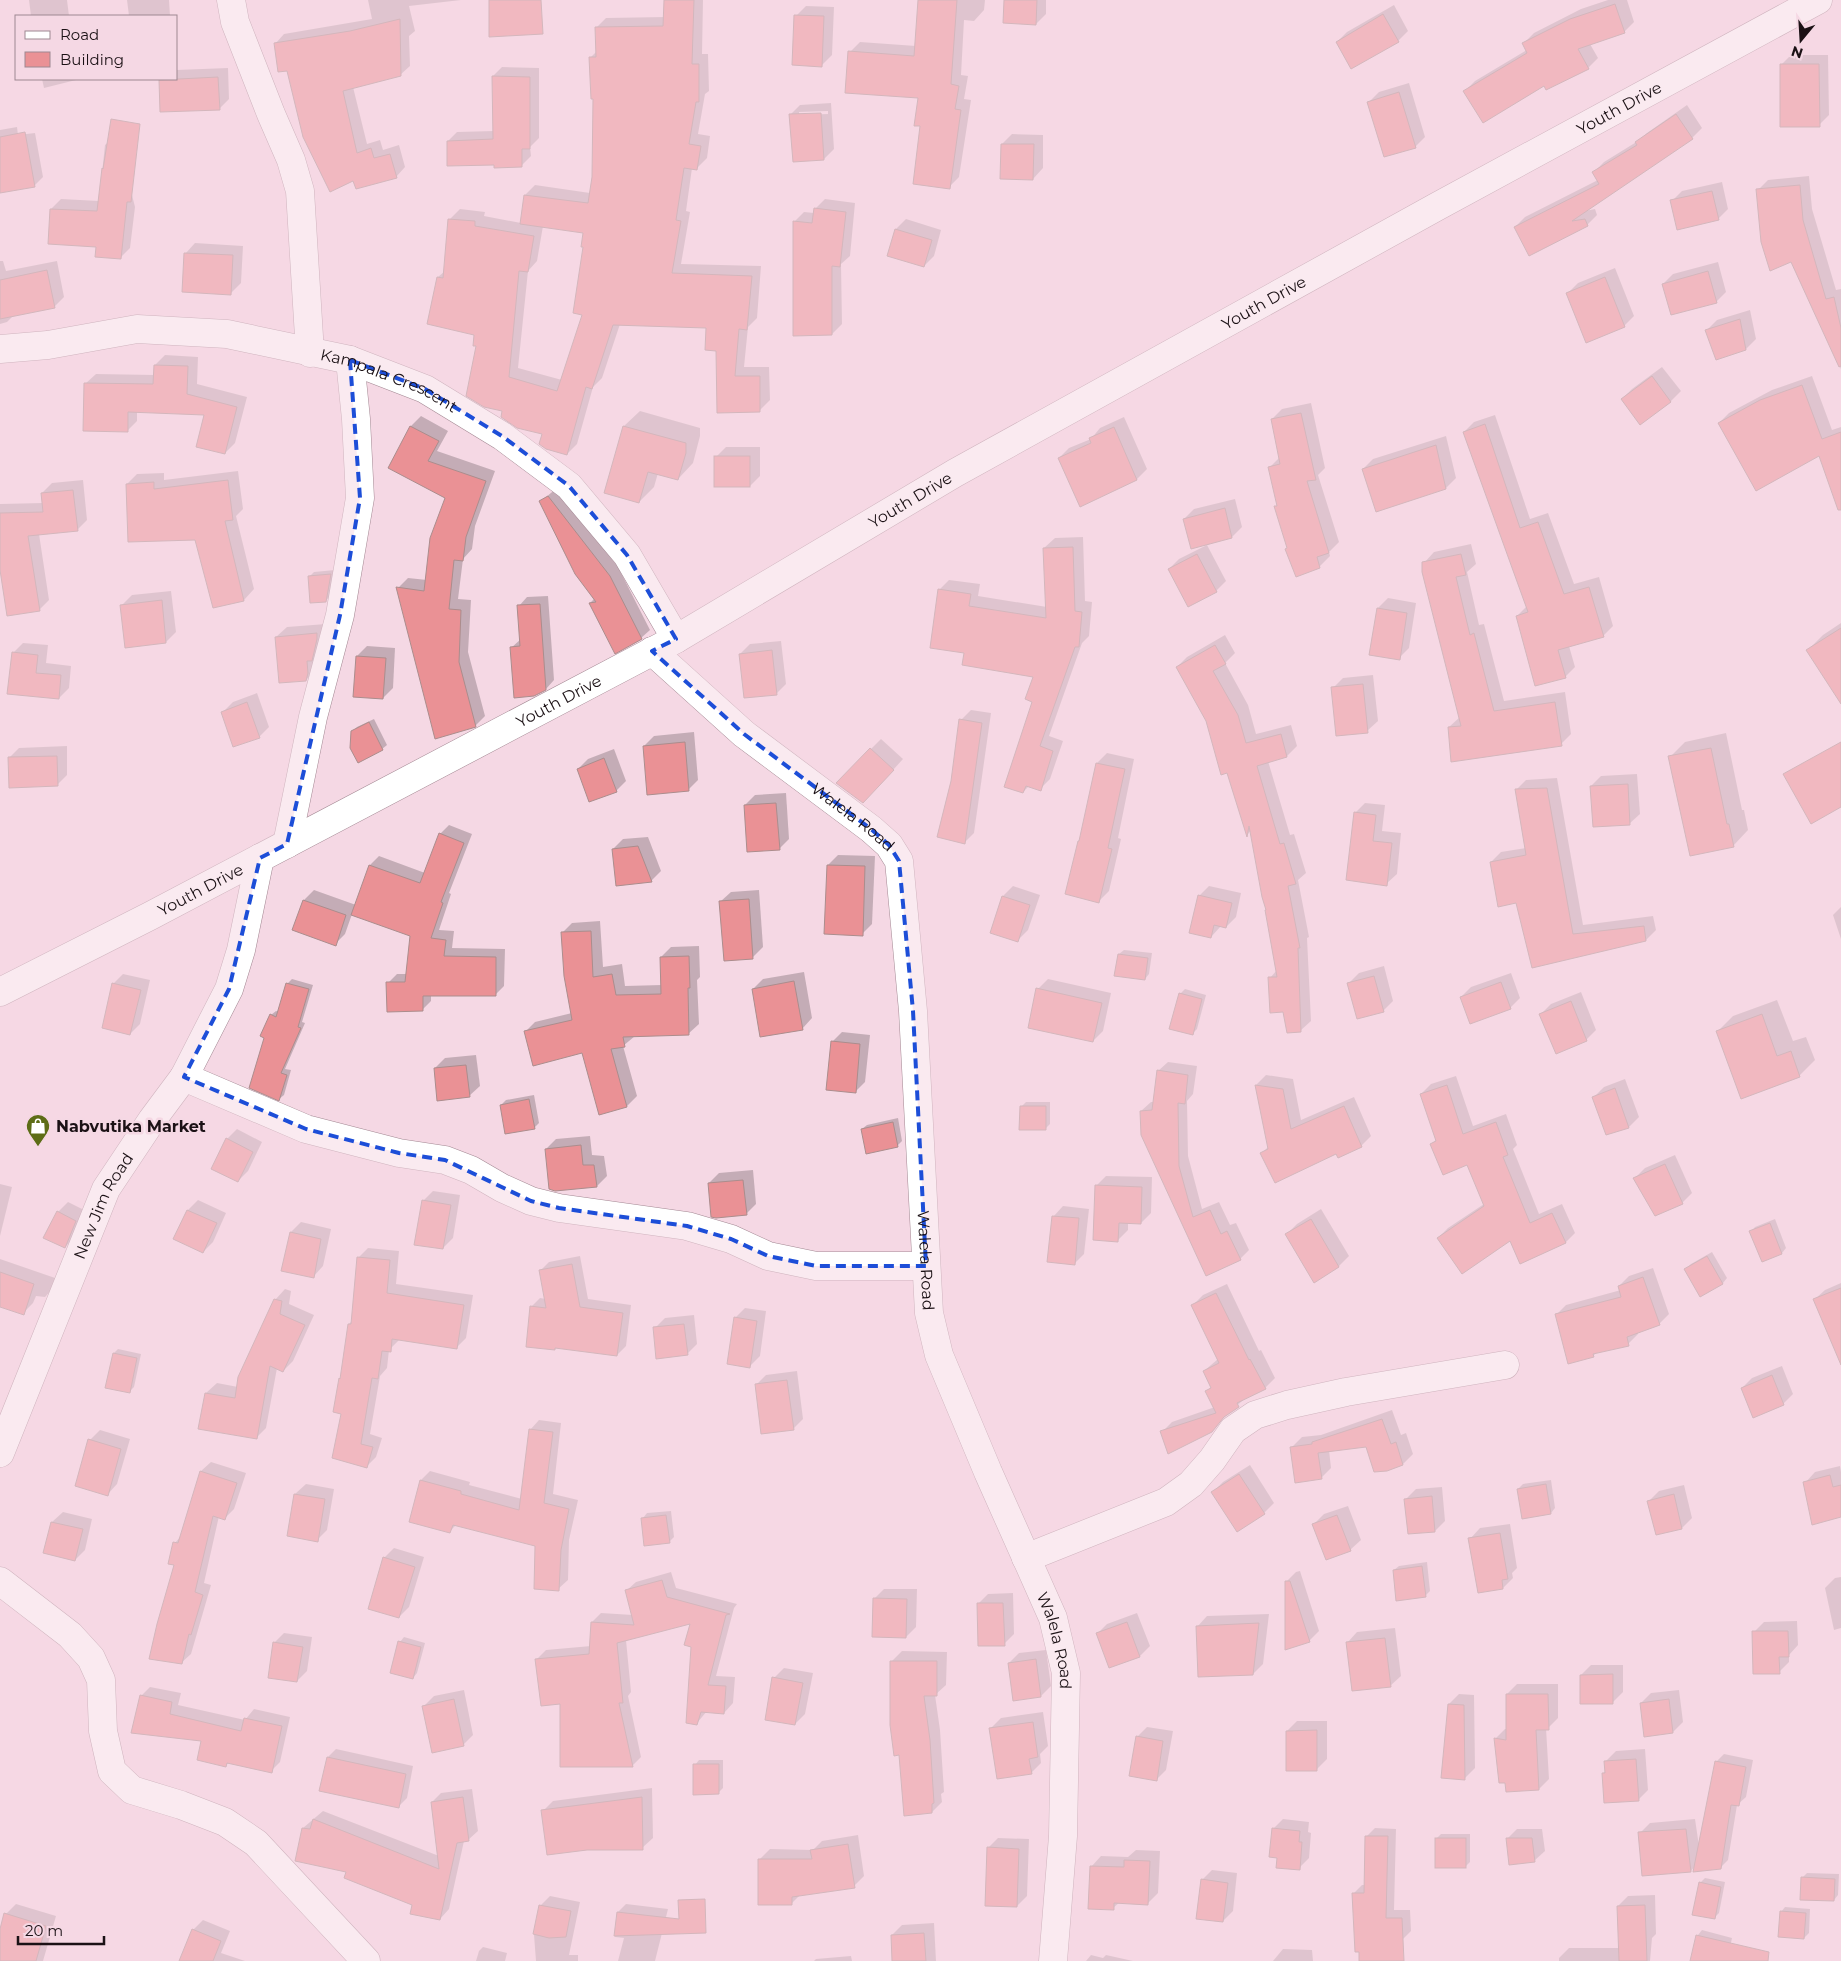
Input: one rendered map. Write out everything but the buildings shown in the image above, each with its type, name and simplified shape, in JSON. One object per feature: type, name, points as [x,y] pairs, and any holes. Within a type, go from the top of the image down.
[{"type":"street","points":[[231,0],[235,22],[271,114],[292,160],[300,191],[310,353]]},
{"type":"street","name":"Youth Drive","points":[[0,992],[150,916],[676,638],[963,468],[1438,206],[1818,0]]},
{"type":"street","name":"Kampala Crescent","points":[[0,348],[48,345],[137,329],[227,334],[350,360],[425,389],[502,436],[569,486],[627,555],[676,638]]},
{"type":"street","points":[[287,844],[313,717],[340,615],[360,498],[356,419],[350,360]]},
{"type":"street","name":"Walela Road","points":[[652,651],[744,734],[871,829],[889,846],[898,861],[913,1011],[929,1313],[940,1355],[988,1472],[1053,1618],[1066,1673],[1063,1836],[1053,1961]]},
{"type":"street","name":"New Jim Road","points":[[0,1453],[106,1189],[152,1120],[184,1077],[229,989],[241,950],[260,858]]},
{"type":"street","points":[[184,1077],[306,1129],[399,1153],[445,1160],[471,1170],[502,1188],[531,1201],[559,1208],[687,1226],[731,1239],[768,1256],[816,1266],[926,1266]]},
{"type":"street","points":[[1026,1558],[1166,1502],[1191,1484],[1212,1460],[1233,1430],[1255,1415],[1287,1405],[1346,1392],[1505,1365]]},
{"type":"street","points":[[0,1582],[70,1635],[91,1658],[102,1680],[103,1731],[112,1771],[132,1790],[181,1805],[225,1822],[256,1843],[366,1961]]},
{"type":"highlighted area","points":[[350,360],[425,389],[502,436],[569,486],[627,555],[676,639],[652,651],[744,734],[871,829],[889,845],[899,861],[913,1011],[926,1266],[816,1266],[768,1256],[731,1239],[687,1226],[559,1208],[531,1201],[445,1160],[399,1153],[306,1129],[184,1077],[229,989],[260,858],[287,844],[340,615],[360,498]]},
{"type":"place","name":"Nabvutika Market","points":[[38,1147]]}]
